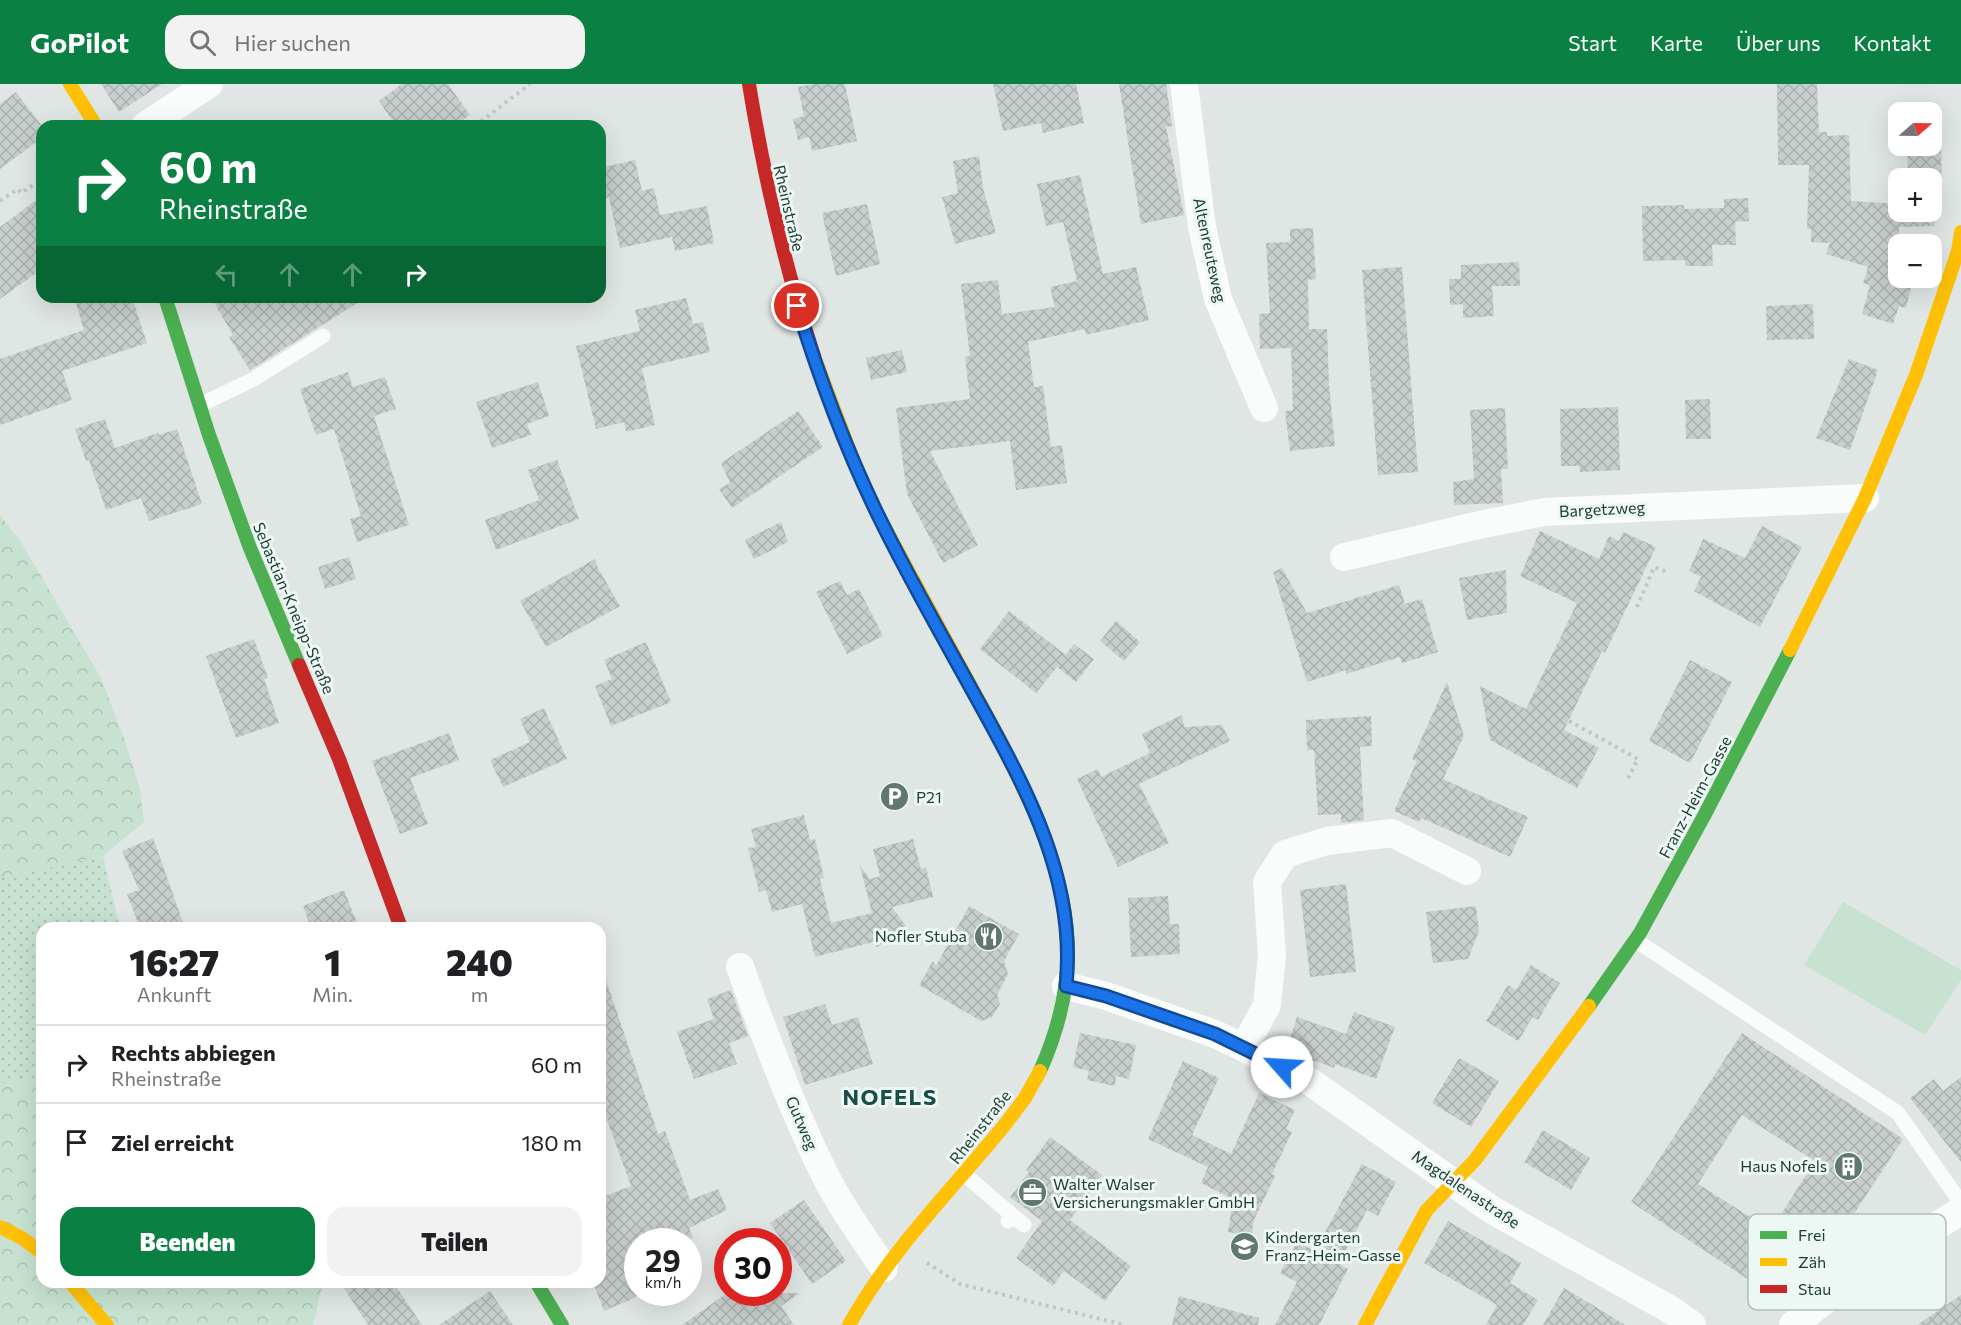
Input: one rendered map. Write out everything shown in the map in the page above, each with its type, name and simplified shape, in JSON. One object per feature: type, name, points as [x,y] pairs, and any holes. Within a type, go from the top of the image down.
[{"type":"main road","points":[[69,84],[92,120]]},
{"type":"main road","name":"Rheinstraße","points":[[749,84],[757,138],[777,235],[816,366],[877,512],[1029,795],[1050,852],[1066,914],[1069,958],[1066,986],[1062,1008],[1044,1063],[1016,1113],[884,1268],[849,1325]]},
{"type":"main road","name":"Franz-Heim-Gasse","points":[[1365,1325],[1426,1211],[1482,1151],[1578,1022],[1635,940],[1704,816],[1817,597],[1865,498],[1916,375],[1958,251],[1961,232]]},
{"type":"main road","name":"Sebastian-Kneipp-Straße","points":[[167,303],[250,548],[339,759],[399,922]]},
{"type":"main road","points":[[0,1227],[22,1237],[36,1248]]},
{"type":"main road","points":[[75,1288],[107,1325]]},
{"type":"main road","points":[[540,1288],[562,1325]]},
{"type":"street","points":[[153,120],[208,84]]},
{"type":"street","name":"Altenreuteweg","points":[[1184,84],[1202,227],[1218,299],[1264,408]]},
{"type":"street","name":"Bargetzweg","points":[[1344,557],[1544,512],[1865,498]]},
{"type":"street","points":[[1244,1048],[1267,1005],[1272,955],[1267,882],[1285,854],[1327,841],[1392,834],[1467,871]]},
{"type":"street","name":"Gutweg","points":[[740,967],[800,1121],[828,1181],[884,1268]]},
{"type":"street","name":"Magdalenastraße","points":[[1066,986],[1106,996],[1215,1034],[1302,1076],[1492,1210],[1671,1310],[1692,1325]]},
{"type":"street","points":[[1946,1220],[1961,1211]]},
{"type":"street","points":[[1793,1325],[1812,1310]]},
{"type":"lane","points":[[200,405],[254,379],[323,336]]},
{"type":"lane","points":[[1635,940],[1898,1113],[1961,1203]]},
{"type":"lane","points":[[964,1174],[1010,1218],[1024,1225]]},
{"type":"path","points":[[483,120],[530,84]]},
{"type":"path","points":[[0,201],[18,189],[21,193],[36,183]]},
{"type":"path","points":[[1636,607],[1654,567],[1668,572]]},
{"type":"path","points":[[1569,721],[1638,759],[1628,778]]},
{"type":"path","points":[[926,1263],[960,1284],[1125,1325]]},
{"type":"green space","points":[[0,515],[21,542],[101,678],[124,738],[140,789],[144,822],[103,856],[0,878]]},
{"type":"green space","points":[[103,856],[119,922],[36,922],[36,1080],[0,1083],[0,878]]},
{"type":"green space","points":[[1843,902],[1961,970],[1961,980],[1925,1035],[1804,965]]},
{"type":"green space","points":[[36,1080],[36,1288],[322,1288],[313,1325],[0,1325],[0,1083]]},
{"type":"building","points":[[101,84],[162,84],[119,112]]},
{"type":"building","points":[[402,84],[448,84],[470,115],[462,120],[392,120],[379,101]]},
{"type":"building","points":[[814,84],[845,84],[857,141],[812,151],[809,137],[798,140],[793,119],[804,116],[798,87]]},
{"type":"building","points":[[993,84],[1076,84],[1084,123],[1043,133],[1041,123],[1003,131]]},
{"type":"building","points":[[1119,84],[1166,84],[1172,126],[1166,127],[1184,215],[1141,224]]},
{"type":"building","points":[[1777,84],[1817,84],[1819,132],[1827,132],[1827,136],[1849,135],[1851,201],[1888,203],[1888,222],[1935,222],[1934,226],[1899,227],[1899,234],[1888,234],[1888,288],[1911,288],[1906,308],[1899,306],[1893,324],[1862,314],[1870,285],[1863,283],[1868,267],[1826,254],[1830,243],[1811,242],[1811,229],[1807,229],[1809,165],[1778,165]]},
{"type":"building","points":[[16,92],[37,120],[36,142],[0,169],[0,104]]},
{"type":"building","points":[[979,156],[983,188],[996,233],[955,244],[942,197],[958,193],[953,161]]},
{"type":"building","points":[[1907,156],[1941,156],[1941,168],[1908,168]]},
{"type":"building","points":[[635,160],[642,191],[654,188],[660,215],[707,206],[714,243],[675,251],[672,237],[620,248],[609,197],[606,198],[606,167]]},
{"type":"building","points":[[1080,175],[1103,274],[1136,267],[1149,320],[1086,335],[1085,329],[1028,342],[1034,387],[1043,386],[1051,447],[1062,445],[1067,483],[1016,490],[1010,441],[930,451],[978,545],[943,563],[907,494],[896,408],[970,399],[965,357],[970,356],[961,284],[998,280],[1002,314],[1055,307],[1050,287],[1077,281],[1063,222],[1046,226],[1037,184]]},
{"type":"building","points":[[1748,198],[1749,221],[1735,222],[1736,245],[1712,245],[1713,266],[1685,266],[1685,260],[1643,261],[1642,206],[1684,205],[1684,209],[1724,208],[1724,199]]},
{"type":"building","points":[[36,200],[36,273],[0,299],[0,227]]},
{"type":"building","points":[[867,204],[880,264],[836,276],[822,213]]},
{"type":"building","points":[[1313,228],[1316,279],[1308,280],[1309,329],[1327,329],[1329,385],[1335,446],[1290,451],[1285,411],[1293,410],[1291,348],[1260,349],[1259,314],[1270,313],[1266,243],[1290,242],[1290,229]]},
{"type":"building","points":[[1519,262],[1520,286],[1492,286],[1494,316],[1463,318],[1463,304],[1450,305],[1449,279],[1461,279],[1461,265]]},
{"type":"building","points":[[1402,267],[1418,472],[1378,475],[1362,270]]},
{"type":"building","points":[[686,298],[693,324],[703,322],[710,352],[642,368],[655,425],[626,432],[624,422],[596,429],[576,346],[640,331],[635,310]]},
{"type":"building","points":[[76,303],[134,303],[147,343],[62,371],[72,400],[0,425],[0,359],[84,330]]},
{"type":"building","points":[[214,303],[357,303],[250,370],[229,337],[233,335]]},
{"type":"building","points":[[1813,304],[1814,339],[1767,340],[1766,306]]},
{"type":"building","points":[[902,350],[907,372],[871,380],[866,358]]},
{"type":"building","points":[[1849,359],[1878,370],[1850,450],[1816,438]]},
{"type":"building","points":[[348,372],[353,387],[385,377],[396,409],[374,416],[409,525],[357,542],[350,519],[361,516],[334,429],[316,435],[300,389]]},
{"type":"building","points":[[538,382],[549,416],[527,424],[531,435],[492,448],[476,402]]},
{"type":"building","points":[[1710,399],[1711,439],[1686,439],[1685,400]]},
{"type":"building","points":[[1618,407],[1620,470],[1580,472],[1579,466],[1561,466],[1560,409]]},
{"type":"building","points":[[1505,408],[1508,469],[1501,469],[1503,503],[1454,505],[1453,482],[1474,479],[1470,410]]},
{"type":"building","points":[[798,411],[823,447],[732,508],[719,489],[730,483],[721,463]]},
{"type":"building","points":[[105,419],[115,448],[177,429],[202,504],[149,521],[141,498],[106,510],[89,460],[86,461],[75,429]]},
{"type":"building","points":[[557,460],[579,519],[496,550],[485,520],[539,500],[528,470]]},
{"type":"building","points":[[781,522],[788,542],[754,559],[745,540]]},
{"type":"building","points":[[1762,526],[1802,547],[1760,627],[1694,591],[1701,577],[1689,571],[1703,539],[1745,558]]},
{"type":"building","points":[[1540,531],[1599,559],[1609,536],[1619,541],[1623,532],[1656,547],[1605,653],[1602,651],[1564,730],[1599,748],[1577,788],[1490,740],[1480,686],[1526,709],[1577,603],[1520,576]]},
{"type":"building","points":[[349,557],[356,579],[325,589],[318,567]]},
{"type":"building","points":[[595,559],[620,606],[546,647],[520,601]]},
{"type":"building","points":[[1282,568],[1307,613],[1399,585],[1405,604],[1422,599],[1438,652],[1402,663],[1400,657],[1346,674],[1346,670],[1307,682],[1273,572]]},
{"type":"building","points":[[1506,570],[1507,613],[1467,620],[1459,578]]},
{"type":"building","points":[[840,581],[847,595],[859,589],[883,636],[847,654],[816,592]]},
{"type":"building","points":[[1009,611],[1066,655],[1074,644],[1094,659],[1076,682],[1057,667],[1036,693],[980,649]]},
{"type":"building","points":[[1116,621],[1140,642],[1124,661],[1100,641]]},
{"type":"building","points":[[254,639],[268,678],[264,679],[279,723],[236,738],[206,656]]},
{"type":"building","points":[[646,642],[671,702],[611,726],[595,686],[612,679],[604,660]]},
{"type":"building","points":[[1690,660],[1732,682],[1690,763],[1649,741]]},
{"type":"building","points":[[1447,682],[1464,736],[1443,779],[1528,817],[1510,857],[1421,818],[1419,822],[1394,811],[1417,761],[1412,759]]},
{"type":"building","points":[[544,708],[567,759],[503,787],[490,760],[530,742],[520,719]]},
{"type":"building","points":[[1182,715],[1184,727],[1222,725],[1230,741],[1139,784],[1169,843],[1118,867],[1077,779],[1098,769],[1101,777],[1150,753],[1142,734]]},
{"type":"building","points":[[1371,716],[1372,746],[1360,747],[1364,820],[1341,823],[1341,814],[1318,815],[1314,750],[1307,750],[1306,720]]},
{"type":"building","points":[[449,733],[459,760],[410,778],[428,824],[400,834],[372,761]]},
{"type":"building","points":[[804,815],[810,840],[815,839],[824,878],[820,879],[831,923],[872,913],[860,866],[870,879],[880,876],[873,849],[913,839],[921,869],[926,867],[933,897],[892,907],[906,926],[877,947],[873,942],[815,957],[802,904],[772,912],[766,890],[759,892],[748,848],[756,847],[751,829]]},
{"type":"building","points":[[153,838],[183,922],[138,922],[127,894],[139,890],[122,851]]},
{"type":"building","points":[[1346,884],[1356,972],[1310,977],[1300,890]]},
{"type":"building","points":[[344,890],[357,922],[309,922],[303,906]]},
{"type":"building","points":[[1168,896],[1170,924],[1179,924],[1180,954],[1131,957],[1128,898]]},
{"type":"building","points":[[969,906],[1019,934],[1004,961],[1008,974],[997,995],[1000,1004],[992,1017],[981,1021],[919,985],[933,961],[936,966]]},
{"type":"building","points":[[1476,906],[1479,931],[1468,959],[1433,963],[1426,912]]},
{"type":"building","points":[[1531,965],[1560,983],[1538,1020],[1533,1017],[1518,1041],[1486,1021],[1508,985],[1516,990]]},
{"type":"building","points":[[606,980],[658,1134],[665,1131],[690,1200],[718,1189],[727,1210],[689,1228],[624,1228],[624,1303],[604,1311],[595,1288],[606,1288],[606,1196],[631,1186],[606,1117]]},
{"type":"building","points":[[731,990],[748,1036],[729,1043],[737,1064],[694,1079],[677,1032],[714,1019],[707,999]]},
{"type":"building","points":[[825,1004],[832,1025],[858,1017],[873,1064],[805,1085],[783,1017]]},
{"type":"building","points":[[1354,1012],[1395,1027],[1376,1079],[1335,1064],[1334,1068],[1286,1050],[1297,1017],[1346,1034]]},
{"type":"building","points":[[1080,1033],[1136,1045],[1129,1079],[1116,1076],[1115,1086],[1087,1080],[1089,1071],[1073,1067]]},
{"type":"building","name":"Haus Nofels","points":[[1742,1033],[1903,1139],[1854,1214],[1781,1214],[1815,1161],[1742,1115],[1698,1184],[1748,1216],[1748,1279],[1631,1202]]},
{"type":"building","points":[[1459,1058],[1499,1081],[1471,1127],[1432,1103]]},
{"type":"building","points":[[1183,1061],[1219,1078],[1192,1135],[1231,1154],[1259,1093],[1295,1110],[1286,1129],[1292,1132],[1272,1174],[1275,1176],[1254,1220],[1251,1236],[1228,1232],[1233,1199],[1201,1183],[1208,1167],[1148,1139]]},
{"type":"building","points":[[1961,1077],[1961,1162],[1910,1098],[1934,1079],[1943,1091]]},
{"type":"building","points":[[1543,1130],[1590,1158],[1571,1190],[1524,1162]]},
{"type":"building","points":[[1050,1137],[1102,1175],[1070,1220],[1131,1266],[1105,1301],[1064,1271],[1053,1286],[1016,1258],[1042,1221],[1010,1197],[1029,1172],[1026,1170]]},
{"type":"building","points":[[1362,1164],[1396,1182],[1378,1216],[1367,1210],[1339,1264],[1348,1269],[1319,1325],[1275,1325],[1297,1282],[1280,1273],[1297,1242],[1315,1251]]},
{"type":"building","points":[[804,1200],[846,1261],[812,1284],[792,1255],[792,1228],[773,1228],[770,1223]]},
{"type":"building","points":[[1448,1221],[1521,1263],[1510,1283],[1538,1300],[1523,1325],[1486,1325],[1497,1305],[1424,1263]]},
{"type":"building","points":[[344,1288],[397,1288],[422,1325],[368,1325]]},
{"type":"building","points":[[1564,1288],[1596,1307],[1625,1325],[1543,1325]]},
{"type":"building","points":[[490,1291],[513,1325],[439,1325]]},
{"type":"building","points":[[1961,1295],[1961,1325],[1917,1325],[1939,1310],[1946,1310],[1946,1305]]},
{"type":"building","points":[[1179,1296],[1259,1318],[1258,1325],[1172,1325]]},
{"type":"building","points":[[714,1302],[714,1306],[781,1306],[794,1325],[682,1325]]},
{"type":"traffic: fast","points":[[167,303],[209,435],[250,548],[299,665]]},
{"type":"traffic: fast","points":[[1589,1006],[1640,933],[1790,650]]},
{"type":"traffic: fast","points":[[1032,807],[1057,874],[1068,938],[1063,1002],[1054,1036],[1040,1071]]},
{"type":"traffic: fast","points":[[540,1288],[562,1325]]},
{"type":"traffic: slow","points":[[70,84],[92,120]]},
{"type":"traffic: slow","points":[[1790,650],[1865,498],[1916,375],[1958,251],[1961,232]]},
{"type":"traffic: slow","points":[[814,356],[854,462],[877,513],[998,736],[1032,807]]},
{"type":"traffic: slow","points":[[1365,1325],[1426,1211],[1475,1160],[1589,1006]]},
{"type":"traffic: slow","points":[[849,1325],[903,1245],[1007,1122],[1025,1098],[1040,1071]]},
{"type":"traffic: slow","points":[[0,1227],[22,1238],[36,1248]]},
{"type":"traffic: slow","points":[[75,1288],[107,1325]]},
{"type":"traffic: jam","points":[[749,84],[776,222],[814,356]]},
{"type":"traffic: jam","points":[[299,665],[339,759],[399,922]]},
{"type":"place","name":"P21","points":[[895,797]]},
{"type":"place","name":"Nofler Stuba","points":[[988,936]]},
{"type":"place","name":"Haus Nofels","points":[[1848,1166]]},
{"type":"place","name":"Walter Walser Versicherungsmakler GmbH","points":[[1032,1193]]},
{"type":"place","name":"Kindergarten Franz-Heim-Gasse","points":[[1244,1246]]},
{"type":"district","name":"NOFELS","points":[[890,1097]]},
{"type":"route","points":[[797,306],[816,366],[877,512],[1029,795],[1050,852],[1066,914],[1069,958],[1066,986],[1106,996],[1215,1034],[1282,1067]]}]
